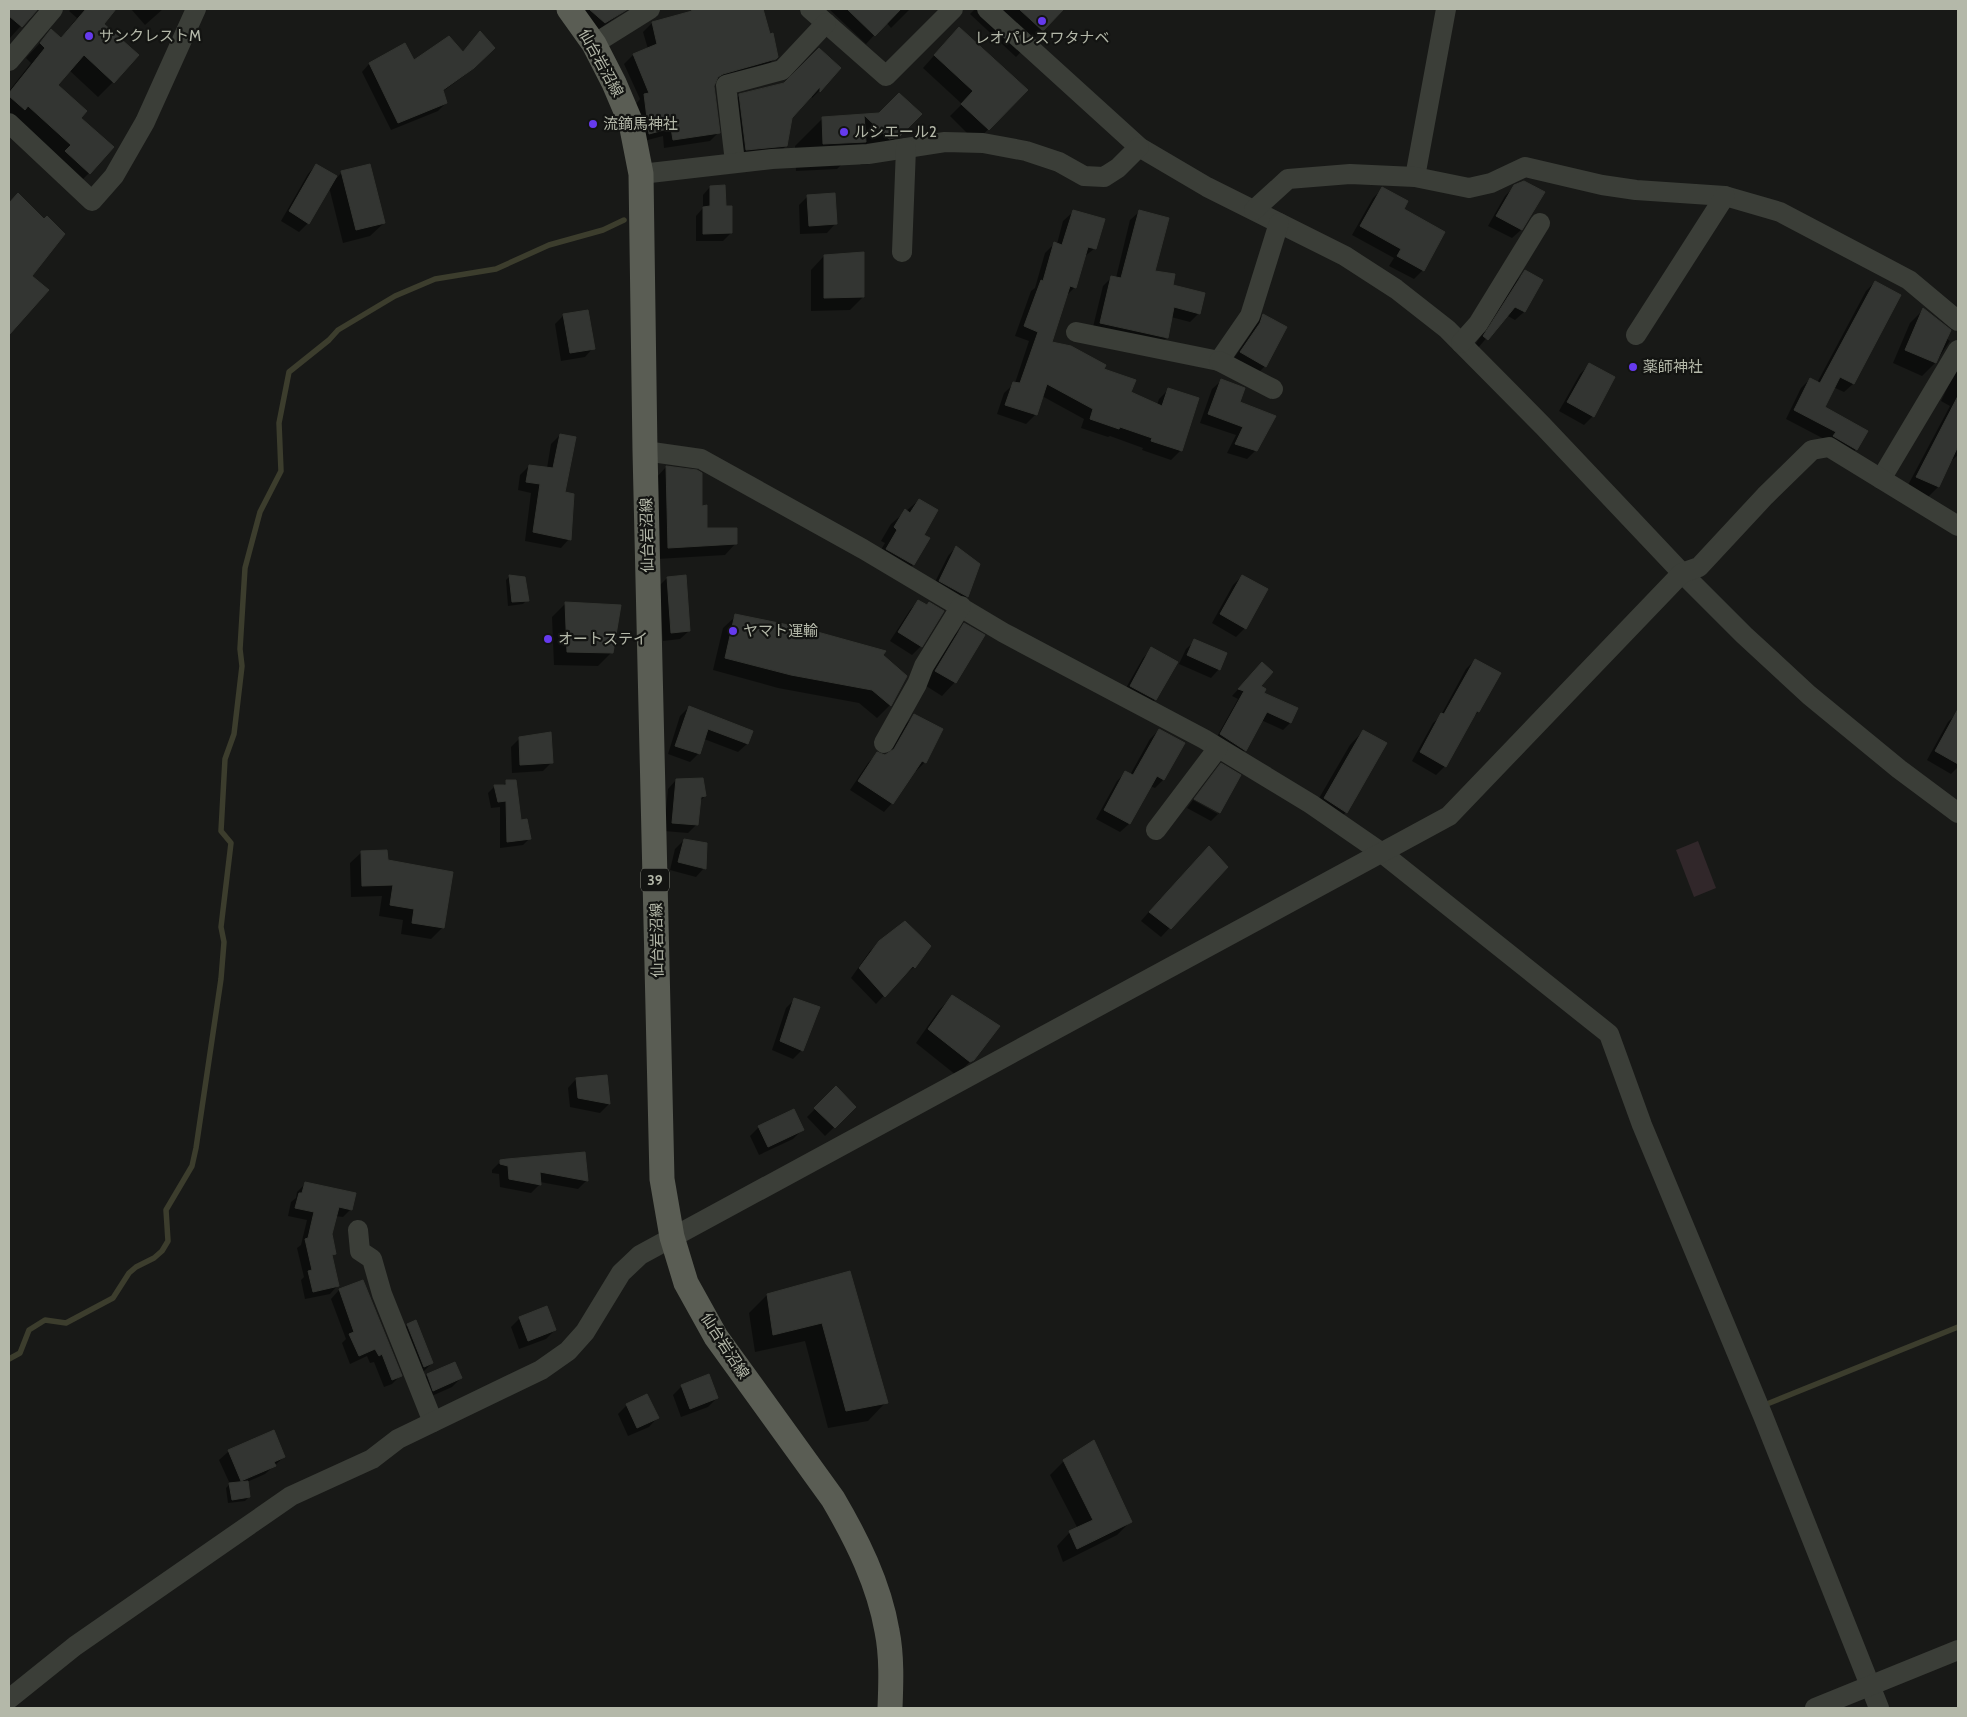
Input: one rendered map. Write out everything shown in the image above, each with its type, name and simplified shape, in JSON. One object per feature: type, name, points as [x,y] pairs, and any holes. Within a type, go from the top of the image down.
[{"type":"main road","name":"仙台岩沼線","points":[[569,9],[594,44],[614,83],[631,123],[641,174],[645,450],[662,1179],[672,1237],[686,1283],[716,1337],[833,1499],[870,1570],[888,1632],[891,1682],[890,1708]]},
{"type":"street","points":[[9,61],[53,9]]},
{"type":"street","points":[[9,123],[92,201],[114,176],[145,122],[196,9]]},
{"type":"street","points":[[594,44],[650,9]]},
{"type":"street","points":[[810,9],[886,76],[952,9]]},
{"type":"street","points":[[987,9],[1139,146],[1207,187],[1345,256],[1396,289],[1447,329],[1744,635],[1809,695],[1899,769],[1958,813]]},
{"type":"street","points":[[1415,177],[1446,9]]},
{"type":"street","points":[[735,162],[726,84],[782,70],[826,23]]},
{"type":"street","points":[[641,174],[735,162],[868,154],[945,142],[983,143],[1026,151],[1059,162],[1084,176],[1104,177],[1118,168],[1139,146]]},
{"type":"street","points":[[902,252],[906,148]]},
{"type":"street","points":[[1254,210],[1288,179],[1350,174],[1415,177],[1469,188],[1491,183],[1525,167],[1602,185],[1636,190],[1725,196],[1780,212],[1909,280],[1958,321]]},
{"type":"street","points":[[1636,335],[1725,196]]},
{"type":"street","points":[[1219,361],[1250,316],[1279,223]]},
{"type":"street","points":[[1461,343],[1478,324],[1540,223]]},
{"type":"street","points":[[1076,332],[1219,361],[1273,389]]},
{"type":"street","points":[[1881,479],[1958,350]]},
{"type":"street","points":[[9,1699],[75,1646],[292,1496],[372,1460],[398,1439],[541,1370],[568,1351],[586,1332],[621,1273],[640,1254],[1449,816],[1682,573],[1698,567],[1778,482],[1812,450],[1829,448],[1958,526]]},
{"type":"street","points":[[645,450],[701,459],[863,549],[1004,633],[1218,748],[1311,804],[1382,853],[1609,1034],[1642,1125],[1763,1416],[1879,1708]]},
{"type":"street","points":[[884,743],[917,684],[924,666],[961,606]]},
{"type":"street","points":[[1156,830],[1218,748]]},
{"type":"street","points":[[358,1230],[360,1251],[372,1259],[382,1294],[433,1422]]},
{"type":"street","points":[[1815,1708],[1958,1650]]},
{"type":"shaded area","points":[[1698,841],[1716,888],[1694,897],[1676,850]]},
{"type":"building","points":[[9,9],[38,9],[22,27],[9,16]]},
{"type":"building","points":[[86,9],[116,9],[104,24],[139,55],[114,83],[84,55],[58,85],[87,111],[81,118],[114,147],[90,174],[65,151],[71,145],[28,106],[25,110],[9,96],[9,93],[45,48],[40,43],[51,29],[61,38]]},
{"type":"building","points":[[589,9],[628,9],[605,23]]},
{"type":"building","points":[[691,9],[763,9],[770,34],[773,33],[778,57],[718,77],[714,86],[720,133],[673,140],[671,128],[649,134],[644,94],[649,93],[633,54],[657,44],[652,22],[692,11]]},
{"type":"building","points":[[847,9],[901,9],[875,36]]},
{"type":"building","name":"レオパレスワタナベ","points":[[1019,9],[1064,9],[1043,31]]},
{"type":"building","points":[[959,27],[1028,90],[989,130],[961,104],[973,91],[934,55]]},
{"type":"building","points":[[480,31],[495,48],[474,68],[443,90],[447,103],[398,123],[369,63],[405,43],[414,60],[449,36],[463,52]]},
{"type":"building","points":[[819,48],[841,68],[820,92],[820,87],[792,118],[787,146],[746,150],[739,94],[784,83]]},
{"type":"building","points":[[899,93],[922,114],[899,137],[889,139],[864,115],[866,142],[823,144],[822,117],[879,113]]},
{"type":"building","points":[[316,164],[337,176],[309,224],[289,211]]},
{"type":"building","points":[[370,164],[385,223],[356,230],[341,171]]},
{"type":"building","points":[[1524,181],[1545,192],[1522,230],[1496,216],[1514,185]]},
{"type":"building","points":[[725,185],[726,206],[732,206],[732,233],[703,234],[703,207],[710,206],[710,186]]},
{"type":"building","points":[[1382,187],[1408,201],[1404,209],[1445,232],[1424,271],[1397,256],[1401,249],[1360,226]]},
{"type":"building","points":[[18,193],[44,219],[47,216],[65,234],[32,276],[49,290],[9,335],[9,203]]},
{"type":"building","points":[[835,193],[837,224],[809,226],[807,195]]},
{"type":"building","points":[[1073,210],[1105,219],[1096,249],[1088,247],[1076,288],[1070,286],[1052,342],[1071,346],[1106,365],[1104,369],[1136,380],[1131,392],[1162,406],[1168,388],[1199,398],[1182,451],[1151,441],[1152,438],[1090,419],[1093,409],[1047,384],[1037,415],[1005,405],[1013,382],[1020,383],[1038,332],[1024,326],[1041,280],[1043,281],[1054,242],[1062,245]]},
{"type":"building","points":[[1139,210],[1169,218],[1155,271],[1175,274],[1173,285],[1205,293],[1200,314],[1174,307],[1168,338],[1100,323],[1111,276],[1121,278]]},
{"type":"building","points":[[864,252],[864,297],[824,298],[824,255]]},
{"type":"building","points":[[1525,270],[1543,280],[1525,312],[1515,307],[1488,340],[1483,336]]},
{"type":"building","points":[[1875,281],[1901,295],[1854,384],[1840,377],[1825,407],[1868,431],[1857,450],[1833,436],[1836,432],[1794,410],[1810,378],[1820,383]]},
{"type":"building","points":[[1923,308],[1951,330],[1936,363],[1905,350]]},
{"type":"building","points":[[588,310],[595,349],[570,353],[563,314]]},
{"type":"building","points":[[1263,314],[1287,327],[1266,367],[1240,352],[1260,323]]},
{"type":"building","points":[[1589,363],[1615,377],[1594,417],[1567,402]]},
{"type":"building","points":[[1221,379],[1245,388],[1240,402],[1276,416],[1257,451],[1235,444],[1243,427],[1208,414]]},
{"type":"building","points":[[1958,396],[1958,446],[1939,487],[1916,477]]},
{"type":"building","points":[[560,434],[576,437],[565,492],[574,494],[571,540],[533,532],[540,484],[526,482],[529,465],[553,468]]},
{"type":"building","points":[[666,466],[697,470],[702,473],[702,506],[707,505],[707,528],[737,528],[737,544],[668,548]]},
{"type":"building","points":[[919,499],[938,510],[924,535],[930,538],[914,565],[886,549],[897,530],[894,527],[905,509],[910,513]]},
{"type":"building","points":[[956,546],[980,564],[968,597],[939,581]]},
{"type":"building","points":[[509,575],[525,577],[529,601],[512,602]]},
{"type":"building","points":[[686,575],[690,631],[671,633],[667,577]]},
{"type":"building","points":[[1242,575],[1268,589],[1246,629],[1220,614]]},
{"type":"building","points":[[918,600],[927,605],[929,602],[944,611],[922,647],[898,632]]},
{"type":"building","points":[[565,602],[621,605],[613,653],[567,652]]},
{"type":"building","points":[[735,614],[803,628],[886,651],[883,655],[907,676],[891,706],[872,690],[791,675],[725,658]]},
{"type":"building","points":[[964,623],[985,635],[956,683],[935,671]]},
{"type":"building","points":[[1194,639],[1227,653],[1220,670],[1187,655]]},
{"type":"building","points":[[1151,647],[1178,662],[1156,700],[1130,686]]},
{"type":"building","points":[[1475,659],[1501,673],[1479,712],[1477,711],[1446,767],[1420,752],[1441,713],[1444,714]]},
{"type":"building","points":[[1262,662],[1273,672],[1261,686],[1266,689],[1264,693],[1298,708],[1291,723],[1267,712],[1246,751],[1220,734],[1244,691],[1238,689]]},
{"type":"building","points":[[689,706],[753,731],[748,744],[708,729],[700,754],[675,746]]},
{"type":"building","points":[[1958,709],[1958,764],[1935,751]]},
{"type":"building","points":[[914,714],[943,729],[926,763],[922,761],[893,804],[858,781],[877,752],[885,755],[894,749]]},
{"type":"building","points":[[1159,729],[1185,743],[1164,780],[1157,776],[1130,824],[1104,810],[1125,771],[1133,775]]},
{"type":"building","points":[[1363,730],[1387,743],[1347,813],[1324,798]]},
{"type":"building","points":[[551,732],[553,763],[520,765],[519,737]]},
{"type":"building","points":[[1221,763],[1241,775],[1220,813],[1194,799]]},
{"type":"building","points":[[703,778],[706,796],[701,797],[698,825],[672,823],[676,779]]},
{"type":"building","points":[[506,780],[516,780],[521,820],[527,819],[531,839],[507,842],[506,801],[498,802],[494,785],[506,785]]},
{"type":"building","points":[[684,839],[707,843],[706,869],[678,862]]},
{"type":"building","points":[[1209,846],[1228,867],[1171,929],[1149,912]]},
{"type":"building","points":[[387,850],[388,860],[453,872],[444,928],[412,923],[414,909],[390,905],[393,885],[362,886],[361,851]]},
{"type":"building","points":[[905,921],[931,946],[915,968],[913,966],[885,997],[859,968],[879,941]]},
{"type":"building","points":[[952,995],[1000,1026],[974,1060],[970,1062],[928,1029]]},
{"type":"building","points":[[794,998],[820,1007],[803,1051],[780,1041]]},
{"type":"building","points":[[607,1075],[610,1104],[578,1098],[576,1078]]},
{"type":"building","points":[[836,1086],[856,1107],[835,1128],[814,1108]]},
{"type":"building","points":[[794,1109],[804,1130],[768,1147],[758,1126]]},
{"type":"building","points":[[585,1152],[588,1181],[540,1172],[541,1185],[509,1179],[508,1166],[500,1164],[500,1160],[507,1159]]},
{"type":"building","points":[[305,1182],[356,1193],[352,1210],[339,1207],[332,1234],[336,1254],[332,1255],[339,1286],[313,1292],[308,1271],[312,1270],[305,1239],[308,1238],[314,1212],[295,1208],[299,1193],[302,1193]]},
{"type":"building","points":[[850,1271],[888,1403],[846,1411],[822,1323],[773,1335],[767,1294]]},
{"type":"building","points":[[363,1280],[402,1376],[392,1380],[382,1354],[379,1356],[375,1349],[359,1356],[349,1334],[354,1332],[339,1289]]},
{"type":"building","points":[[547,1306],[556,1330],[528,1341],[519,1317]]},
{"type":"building","points":[[416,1320],[433,1363],[424,1367],[407,1324]]},
{"type":"building","points":[[455,1362],[462,1378],[433,1391],[427,1374]]},
{"type":"building","points":[[709,1374],[718,1398],[690,1409],[681,1385]]},
{"type":"building","points":[[647,1394],[659,1418],[637,1428],[626,1404]]},
{"type":"building","points":[[274,1430],[285,1457],[274,1462],[276,1466],[241,1481],[228,1450]]},
{"type":"building","points":[[1094,1440],[1132,1522],[1077,1549],[1069,1531],[1093,1520],[1063,1460]]},
{"type":"building","points":[[248,1481],[250,1497],[232,1500],[229,1483]]},
{"type":"waterway","points":[[9,1359],[20,1353],[29,1330],[45,1320],[66,1323],[113,1298],[129,1273],[162,1251],[168,1241],[166,1210],[192,1166],[221,979],[224,942],[221,927],[231,843],[221,831],[225,759],[234,734],[242,666],[240,649],[245,568],[260,512],[281,471],[279,423],[289,372],[329,340],[338,330],[395,296],[435,279],[496,269],[549,245],[603,230],[624,220]]},
{"type":"waterway","points":[[1767,1404],[1958,1327]]},
{"type":"place","name":"レオパレスワタナベ","points":[[1042,21]]},
{"type":"place","name":"サンクレストM","points":[[89,36]]},
{"type":"place","name":"流鏑馬神社","points":[[593,124]]},
{"type":"place","name":"ルシエール2","points":[[844,132]]},
{"type":"place","name":"薬師神社","points":[[1633,367]]},
{"type":"place","name":"ヤマト運輸","points":[[733,631]]},
{"type":"place","name":"オートステイ","points":[[548,639]]}]
